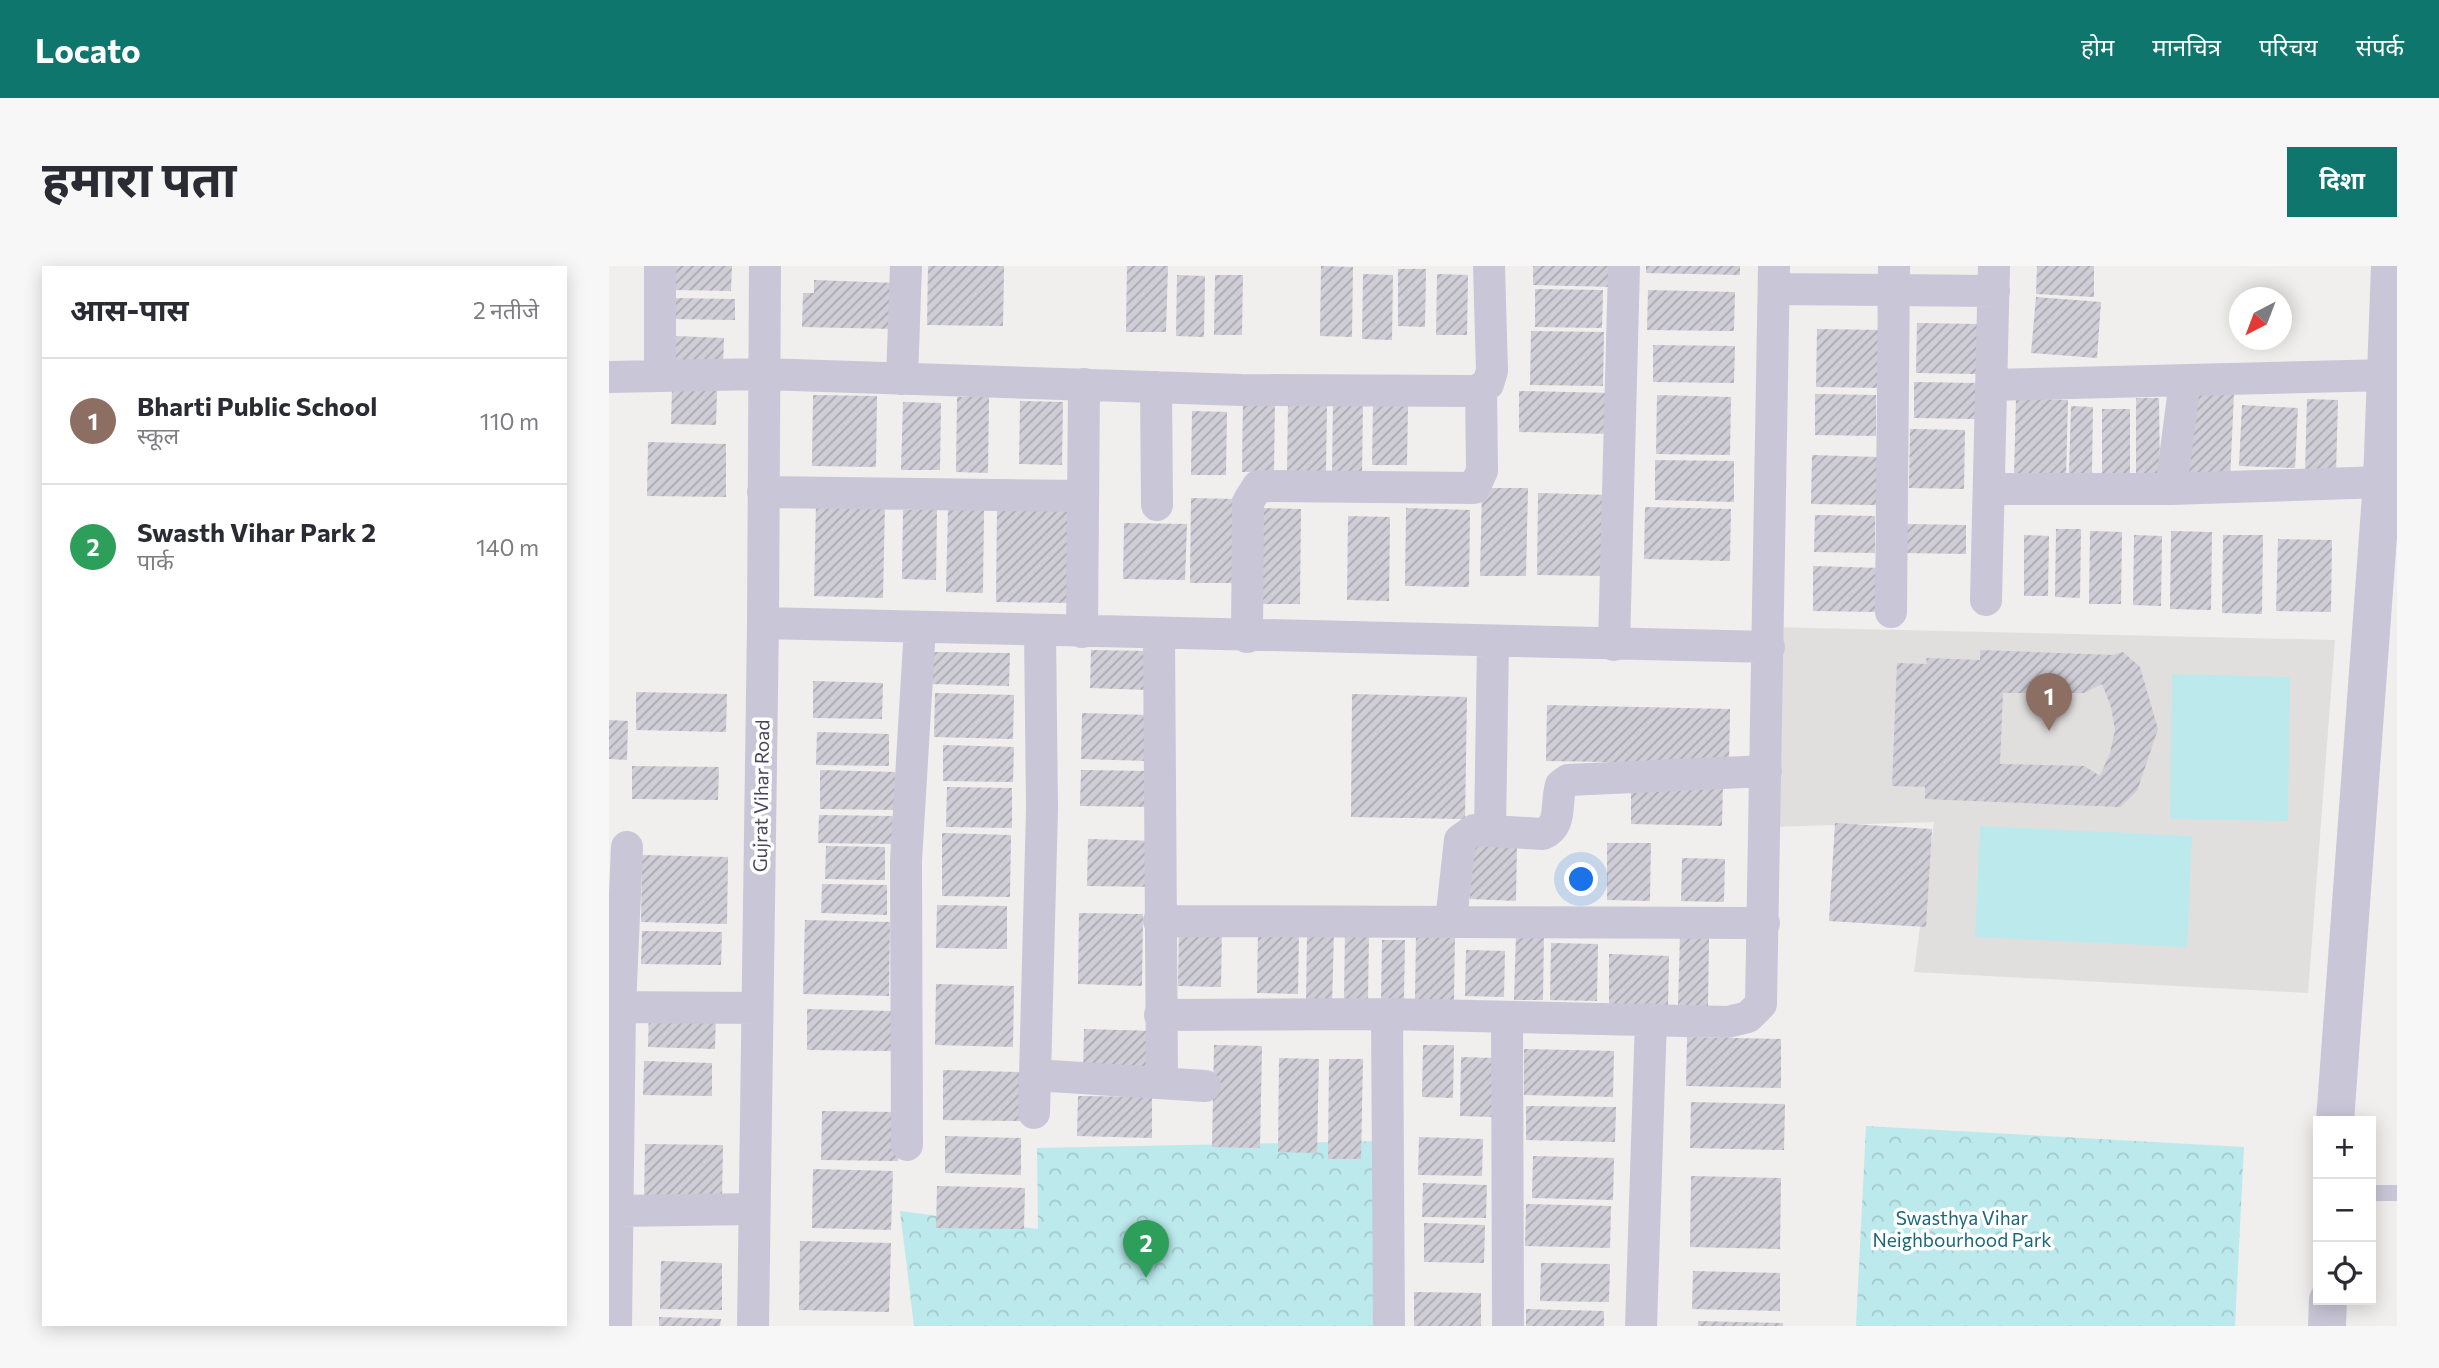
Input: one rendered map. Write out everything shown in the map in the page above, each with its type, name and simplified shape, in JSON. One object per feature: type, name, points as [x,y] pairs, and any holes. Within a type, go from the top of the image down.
[{"type":"street","points":[[660,266],[660,375]]},
{"type":"street","name":"Gujrat Vihar Road","points":[[753,1326],[765,266]]},
{"type":"street","points":[[902,379],[906,266]]},
{"type":"street","points":[[609,377],[764,374],[1156,387],[1455,391],[1481,388],[1488,384],[1492,371],[1489,266]]},
{"type":"street","points":[[1614,645],[1624,266]]},
{"type":"street","points":[[2335,1116],[2382,482],[2393,376],[2390,266]]},
{"type":"street","points":[[1160,1015],[1387,1014],[1728,1022],[1748,1017],[1761,1004],[1774,278],[1994,278],[1986,600]]},
{"type":"street","points":[[1891,612],[1895,278]]},
{"type":"street","points":[[1991,385],[2393,376]]},
{"type":"street","points":[[2171,489],[2185,381]]},
{"type":"street","points":[[1082,632],[1084,384]]},
{"type":"street","points":[[1156,387],[1157,505]]},
{"type":"street","points":[[1247,637],[1248,502],[1258,486],[1474,488],[1482,471],[1481,388]]},
{"type":"street","points":[[1989,489],[2171,489],[2382,482]]},
{"type":"street","points":[[763,492],[1083,496]]},
{"type":"street","points":[[763,623],[1159,635],[1769,647]]},
{"type":"street","points":[[907,1145],[906,861],[920,627]]},
{"type":"street","points":[[1034,1113],[1042,809],[1040,630]]},
{"type":"street","points":[[1159,635],[1161,1081]]},
{"type":"street","points":[[1490,831],[1493,642]]},
{"type":"street","points":[[1451,922],[1460,840],[1474,830],[1543,834],[1553,830],[1557,821],[1561,785],[1568,780],[1766,771]]},
{"type":"street","points":[[615,1326],[617,1211],[614,1007],[627,847]]},
{"type":"street","points":[[1159,921],[1764,923]]},
{"type":"street","points":[[614,1007],[757,1008]]},
{"type":"street","points":[[1387,1014],[1389,1326]]},
{"type":"street","points":[[1507,1017],[1508,1326]]},
{"type":"street","points":[[1641,1326],[1651,1019]]},
{"type":"street","points":[[1035,1074],[1205,1086]]},
{"type":"street","points":[[617,1211],[754,1209]]},
{"type":"street","points":[[2327,1326],[2328,1305]]},
{"type":"lane","points":[[2376,1193],[2397,1193]]},
{"type":"shaded area","points":[[1772,627],[2335,640],[2308,993],[1914,972],[1934,822],[1766,827]]},
{"type":"green space","points":[[2172,674],[2290,677],[2288,821],[2170,819]]},
{"type":"green space","points":[[1980,826],[2192,836],[2187,947],[1975,937]]},
{"type":"green space","name":"Swasthya Vihar Neighbourhood Park","points":[[1866,1126],[2244,1147],[2235,1326],[1856,1326]]},
{"type":"green space","points":[[1386,1141],[1384,1326],[914,1326],[900,1211],[1038,1229],[1037,1148]]},
{"type":"building","points":[[676,266],[732,266],[731,291],[676,290]]},
{"type":"building","points":[[928,266],[1004,266],[1003,326],[927,325]]},
{"type":"building","points":[[1127,266],[1168,266],[1166,332],[1126,332]]},
{"type":"building","points":[[1321,266],[1353,267],[1352,337],[1320,336]]},
{"type":"building","points":[[1533,266],[1612,266],[1612,287],[1533,285]]},
{"type":"building","points":[[1646,266],[1740,266],[1740,275],[1646,273]]},
{"type":"building","points":[[2037,266],[2094,266],[2094,297],[2036,294]]},
{"type":"building","points":[[1398,269],[1426,269],[1425,327],[1398,326]]},
{"type":"building","points":[[1363,274],[1393,275],[1392,340],[1362,339]]},
{"type":"building","points":[[1437,274],[1468,275],[1467,335],[1436,335]]},
{"type":"building","points":[[1177,275],[1205,276],[1204,337],[1176,336]]},
{"type":"building","points":[[1215,275],[1243,275],[1242,335],[1214,335]]},
{"type":"building","points":[[814,280],[896,283],[895,329],[802,327],[803,293],[814,293]]},
{"type":"building","points":[[1535,289],[1603,290],[1602,328],[1535,327]]},
{"type":"building","points":[[1648,290],[1735,292],[1734,331],[1647,330]]},
{"type":"building","points":[[2036,297],[2101,302],[2097,358],[2031,353]]},
{"type":"building","points":[[670,298],[735,299],[735,320],[670,319]]},
{"type":"building","points":[[1917,323],[1978,324],[1977,374],[1916,373]]},
{"type":"building","points":[[1817,329],[1883,330],[1882,388],[1816,387]]},
{"type":"building","points":[[1531,331],[1604,332],[1603,386],[1530,385]]},
{"type":"building","points":[[675,336],[724,338],[723,366],[675,365]]},
{"type":"building","points":[[1653,345],[1735,346],[1734,383],[1653,382]]},
{"type":"building","points":[[1914,382],[1978,383],[1977,419],[1914,418]]},
{"type":"building","points":[[672,390],[717,391],[716,425],[671,424]]},
{"type":"building","points":[[1519,391],[1612,393],[1611,434],[1519,432]]},
{"type":"building","points":[[2187,392],[2234,394],[2230,480],[2183,478]]},
{"type":"building","points":[[1815,394],[1876,395],[1876,436],[1815,435]]},
{"type":"building","points":[[813,395],[877,396],[876,467],[812,466]]},
{"type":"building","points":[[1657,395],[1731,397],[1730,455],[1656,454]]},
{"type":"building","points":[[957,397],[989,397],[988,473],[956,472]]},
{"type":"building","points":[[1243,397],[1275,397],[1274,472],[1242,472]]},
{"type":"building","points":[[2016,398],[2068,400],[2066,477],[2014,475]]},
{"type":"building","points":[[2136,398],[2159,398],[2160,481],[2136,481]]},
{"type":"building","points":[[2307,399],[2338,400],[2336,474],[2305,473]]},
{"type":"building","points":[[1020,401],[1063,402],[1062,465],[1019,464]]},
{"type":"building","points":[[1333,401],[1363,402],[1362,477],[1332,477]]},
{"type":"building","points":[[903,402],[941,403],[940,470],[901,470]]},
{"type":"building","points":[[1288,402],[1327,402],[1326,474],[1287,474]]},
{"type":"building","points":[[1373,402],[1408,403],[1407,465],[1372,465]]},
{"type":"building","points":[[2242,405],[2298,408],[2295,468],[2239,466]]},
{"type":"building","points":[[2071,406],[2093,407],[2092,473],[2069,473]]},
{"type":"building","points":[[2102,409],[2130,409],[2130,476],[2102,476]]},
{"type":"building","points":[[1192,411],[1227,412],[1226,475],[1191,475]]},
{"type":"building","points":[[1910,429],[1965,430],[1964,489],[1909,488]]},
{"type":"building","points":[[648,442],[726,444],[726,497],[647,496]]},
{"type":"building","points":[[1812,455],[1877,457],[1877,505],[1811,504]]},
{"type":"building","points":[[1655,460],[1734,461],[1734,502],[1655,500]]},
{"type":"building","points":[[1482,488],[1528,488],[1526,576],[1480,576]]},
{"type":"building","points":[[1538,493],[1610,495],[1609,576],[1537,575]]},
{"type":"building","points":[[1191,498],[1235,499],[1233,583],[1190,583]]},
{"type":"building","points":[[816,503],[885,504],[883,598],[814,596]]},
{"type":"building","points":[[997,507],[1080,508],[1079,603],[996,602]]},
{"type":"building","points":[[1645,507],[1731,509],[1730,561],[1644,559]]},
{"type":"building","points":[[948,508],[984,509],[983,593],[946,592]]},
{"type":"building","points":[[1261,508],[1301,509],[1300,604],[1259,604]]},
{"type":"building","points":[[1406,508],[1470,510],[1469,587],[1405,586]]},
{"type":"building","points":[[903,510],[937,510],[936,580],[902,579]]},
{"type":"building","points":[[1815,515],[1875,516],[1875,553],[1814,552]]},
{"type":"building","points":[[1348,516],[1390,517],[1389,601],[1347,600]]},
{"type":"building","points":[[1124,523],[1187,524],[1185,580],[1123,579]]},
{"type":"building","points":[[1907,524],[1966,525],[1966,554],[1906,553]]},
{"type":"building","points":[[2056,529],[2081,529],[2080,598],[2055,597]]},
{"type":"building","points":[[2090,531],[2122,532],[2121,604],[2089,604]]},
{"type":"building","points":[[2171,531],[2212,532],[2211,610],[2170,609]]},
{"type":"building","points":[[2024,535],[2049,536],[2048,596],[2024,596]]},
{"type":"building","points":[[2134,535],[2162,536],[2161,606],[2133,605]]},
{"type":"building","points":[[2223,535],[2263,535],[2262,614],[2222,613]]},
{"type":"building","points":[[2278,539],[2332,540],[2331,612],[2276,611]]},
{"type":"building","points":[[1813,566],[1882,568],[1881,612],[1813,611]]},
{"type":"building","points":[[1091,650],[1147,651],[1147,690],[1090,688]]},
{"type":"building","points":[[1980,650],[2113,655],[2123,652],[2140,667],[2158,729],[2137,791],[2120,807],[1925,799],[1925,787],[1892,786],[1897,663],[1927,664],[1926,658],[1980,660]],"holes":[[[2102,684],[2111,707],[2115,730],[2110,753],[2100,776],[2084,766],[2000,764],[2003,693],[2084,693]]]},
{"type":"building","points":[[933,652],[1010,653],[1009,686],[932,684]]},
{"type":"building","points":[[813,681],[883,683],[882,719],[813,718]]},
{"type":"building","points":[[636,692],[727,694],[726,732],[636,730]]},
{"type":"building","points":[[935,693],[1014,695],[1013,739],[934,737]]},
{"type":"building","points":[[1352,694],[1467,697],[1465,819],[1351,817]]},
{"type":"building","points":[[1547,705],[1730,709],[1729,764],[1546,761]]},
{"type":"building","points":[[1082,713],[1149,715],[1148,761],[1081,759]]},
{"type":"building","points":[[609,720],[628,721],[627,760],[609,759]]},
{"type":"building","points":[[817,732],[889,734],[889,766],[816,765]]},
{"type":"building","points":[[943,745],[1014,747],[1013,782],[943,781]]},
{"type":"building","points":[[632,766],[719,767],[718,800],[632,799]]},
{"type":"building","points":[[820,770],[895,772],[895,810],[820,809]]},
{"type":"building","points":[[1081,770],[1153,771],[1152,807],[1080,806]]},
{"type":"building","points":[[1631,780],[1723,782],[1722,826],[1631,824]]},
{"type":"building","points":[[947,787],[1012,788],[1012,828],[946,827]]},
{"type":"building","points":[[819,815],[893,816],[892,844],[818,843]]},
{"type":"building","points":[[1835,823],[1932,829],[1926,927],[1829,921]]},
{"type":"building","points":[[942,833],[1011,835],[1010,897],[942,896]]},
{"type":"building","points":[[1088,839],[1157,841],[1156,887],[1087,886]]},
{"type":"building","points":[[1471,841],[1517,842],[1516,901],[1470,899]]},
{"type":"building","points":[[1607,843],[1651,843],[1650,901],[1607,900]]},
{"type":"building","points":[[826,846],[885,847],[885,880],[825,879]]},
{"type":"building","points":[[642,855],[728,857],[727,924],[641,922]]},
{"type":"building","points":[[1682,858],[1725,859],[1724,902],[1681,901]]},
{"type":"building","points":[[822,884],[887,885],[887,915],[821,913]]},
{"type":"building","points":[[937,905],[1007,906],[1007,949],[936,948]]},
{"type":"building","points":[[1079,913],[1143,914],[1142,986],[1078,984]]},
{"type":"building","points":[[805,920],[890,922],[889,996],[803,994]]},
{"type":"building","points":[[1179,926],[1222,927],[1221,987],[1178,986]]},
{"type":"building","points":[[1258,929],[1299,929],[1298,994],[1257,993]]},
{"type":"building","points":[[1345,930],[1369,931],[1368,1001],[1344,1001]]},
{"type":"building","points":[[642,931],[722,932],[721,965],[641,964]]},
{"type":"building","points":[[1307,931],[1334,932],[1332,1006],[1306,1005]]},
{"type":"building","points":[[1416,933],[1455,933],[1454,1001],[1415,1000]]},
{"type":"building","points":[[1516,933],[1544,933],[1543,1000],[1514,1000]]},
{"type":"building","points":[[1680,935],[1709,935],[1708,1007],[1678,1006]]},
{"type":"building","points":[[1382,940],[1405,940],[1404,1000],[1381,1000]]},
{"type":"building","points":[[1551,943],[1598,944],[1597,1001],[1550,1000]]},
{"type":"building","points":[[1466,950],[1505,951],[1504,997],[1465,996]]},
{"type":"building","points":[[1609,954],[1669,956],[1668,1009],[1609,1008]]},
{"type":"building","points":[[936,984],[1014,986],[1013,1047],[935,1045]]},
{"type":"building","points":[[807,1009],[892,1011],[891,1051],[807,1050]]},
{"type":"building","points":[[649,1011],[716,1013],[715,1049],[648,1047]]},
{"type":"building","points":[[1084,1029],[1155,1031],[1155,1074],[1083,1072]]},
{"type":"building","points":[[1687,1037],[1781,1039],[1781,1088],[1686,1086]]},
{"type":"building","points":[[1214,1045],[1262,1046],[1260,1148],[1212,1147]]},
{"type":"building","points":[[1423,1045],[1454,1045],[1453,1098],[1422,1097]]},
{"type":"building","points":[[1524,1049],[1614,1051],[1613,1097],[1524,1095]]},
{"type":"building","points":[[1461,1057],[1494,1058],[1494,1117],[1460,1116]]},
{"type":"building","points":[[1279,1058],[1319,1059],[1317,1153],[1278,1152]]},
{"type":"building","points":[[1329,1059],[1363,1059],[1361,1159],[1328,1159]]},
{"type":"building","points":[[644,1061],[712,1063],[712,1096],[643,1095]]},
{"type":"building","points":[[943,1070],[1021,1072],[1020,1121],[943,1120]]},
{"type":"building","points":[[1078,1096],[1152,1097],[1152,1138],[1077,1136]]},
{"type":"building","points":[[1691,1102],[1785,1104],[1784,1150],[1690,1148]]},
{"type":"building","points":[[1526,1106],[1616,1107],[1615,1142],[1526,1140]]},
{"type":"building","points":[[822,1111],[898,1112],[898,1161],[821,1160]]},
{"type":"building","points":[[945,1136],[1021,1138],[1021,1175],[945,1173]]},
{"type":"building","points":[[1419,1137],[1483,1139],[1482,1176],[1418,1175]]},
{"type":"building","points":[[645,1144],[723,1145],[722,1201],[644,1200]]},
{"type":"building","points":[[1533,1156],[1614,1158],[1613,1200],[1532,1198]]},
{"type":"building","points":[[813,1169],[893,1171],[891,1230],[812,1228]]},
{"type":"building","points":[[1691,1176],[1781,1178],[1780,1249],[1690,1247]]},
{"type":"building","points":[[1423,1183],[1487,1185],[1486,1218],[1422,1217]]},
{"type":"building","points":[[937,1186],[1025,1188],[1024,1229],[936,1228]]},
{"type":"building","points":[[1526,1204],[1611,1206],[1610,1248],[1525,1246]]},
{"type":"building","points":[[1424,1223],[1485,1225],[1484,1263],[1424,1262]]},
{"type":"building","points":[[800,1241],[891,1243],[889,1312],[799,1310]]},
{"type":"building","points":[[661,1261],[722,1263],[722,1310],[660,1309]]},
{"type":"building","points":[[1541,1263],[1610,1264],[1609,1302],[1540,1301]]},
{"type":"building","points":[[1693,1271],[1780,1273],[1780,1311],[1692,1309]]},
{"type":"building","points":[[1414,1292],[1481,1293],[1481,1326],[1414,1326]]},
{"type":"building","points":[[1526,1309],[1604,1311],[1604,1326],[1526,1326]]},
{"type":"building","points":[[659,1317],[721,1319],[720,1326],[659,1326]]},
{"type":"building","points":[[1698,1321],[1783,1323],[1783,1326],[1698,1326]]},
{"type":"place","name":"Bharti Public School","points":[[2049,731]]},
{"type":"place","name":"Swasth Vihar Park 2","points":[[1146,1278]]}]
